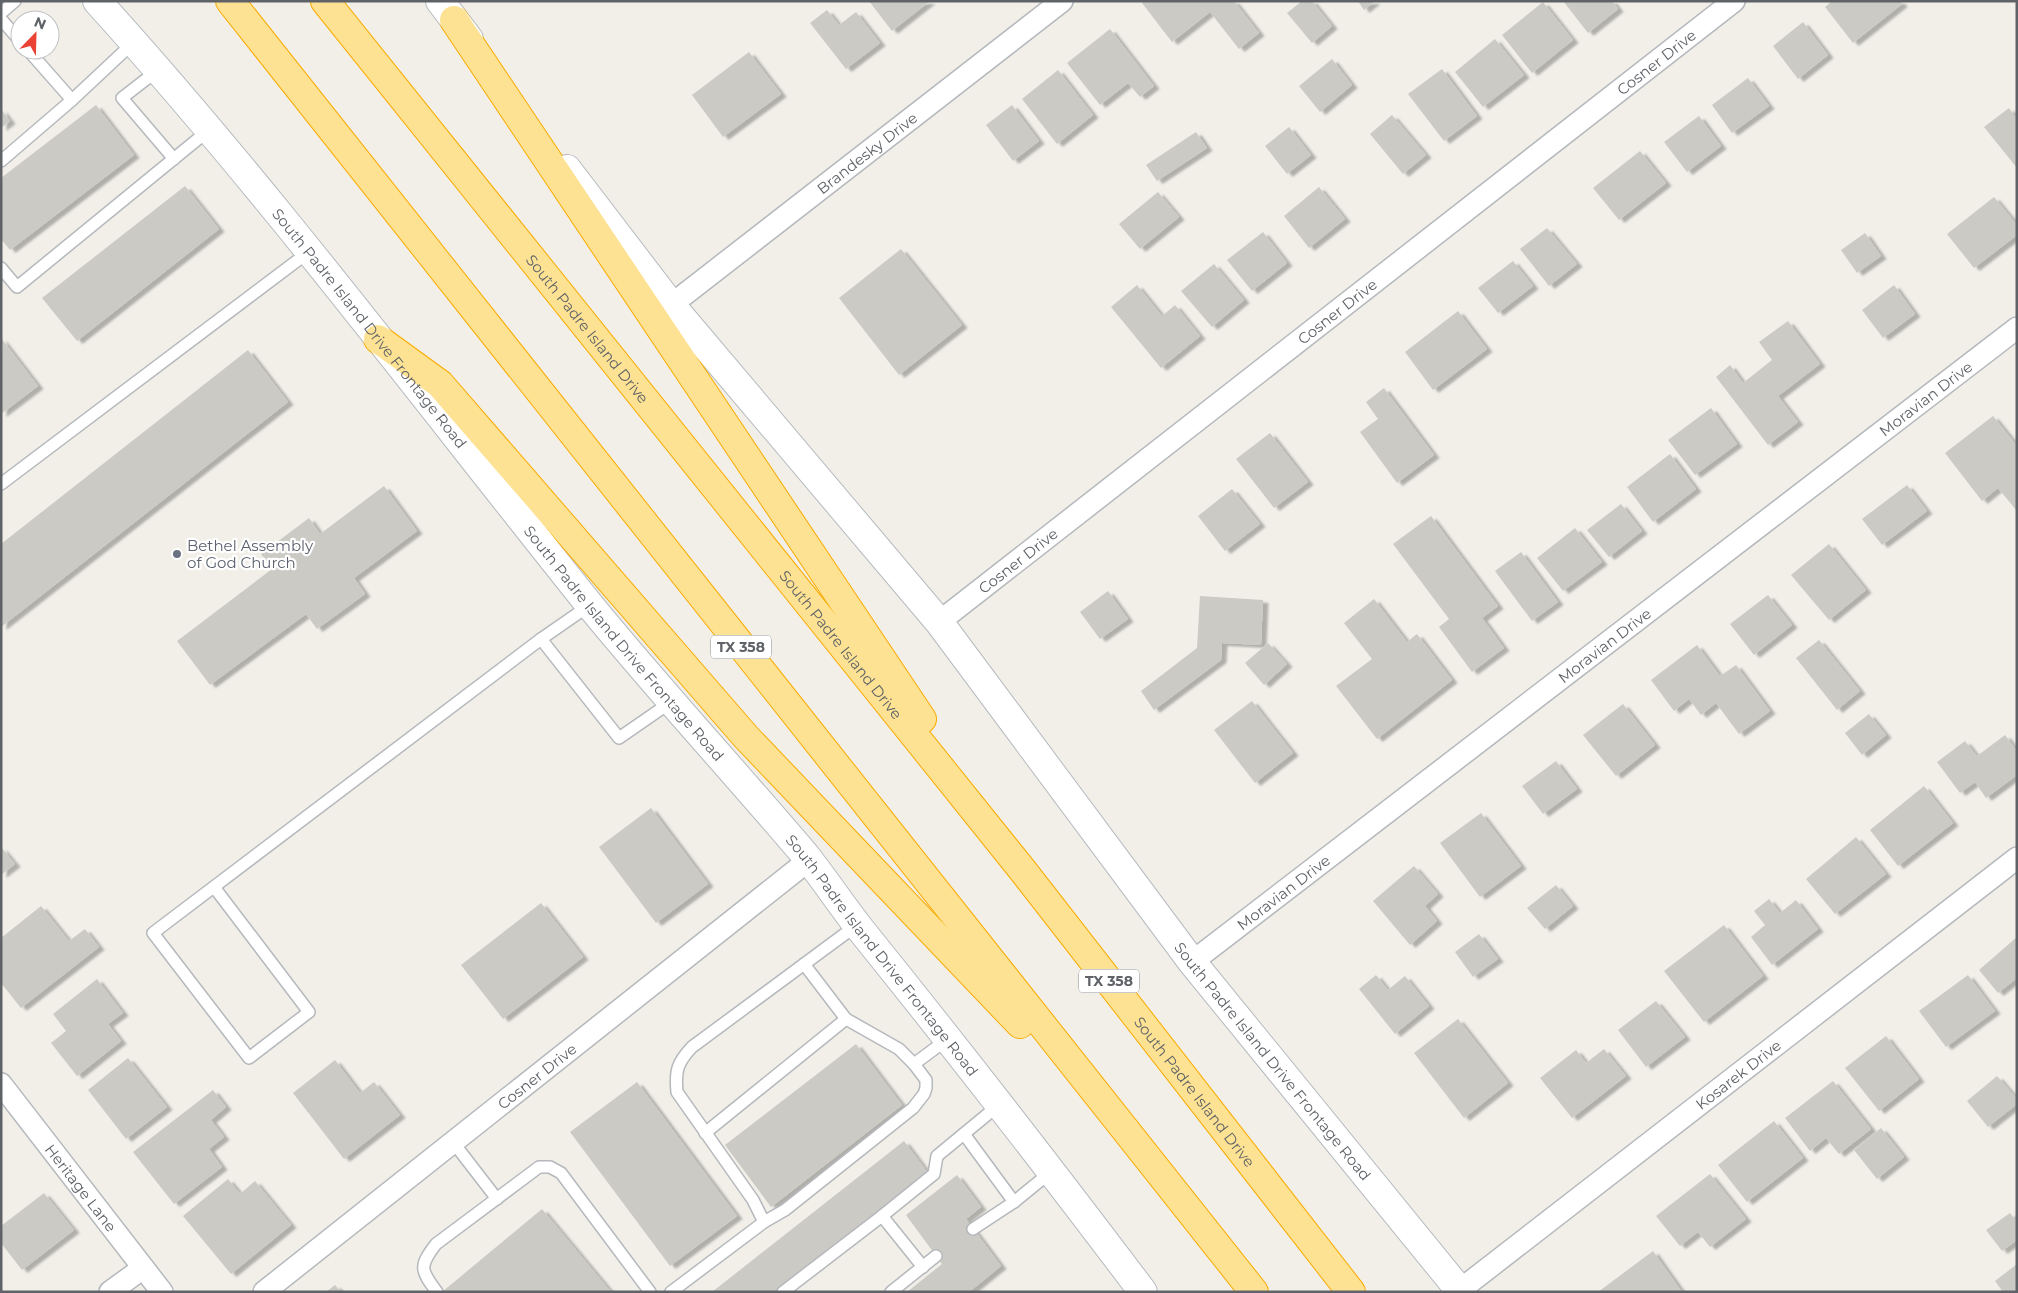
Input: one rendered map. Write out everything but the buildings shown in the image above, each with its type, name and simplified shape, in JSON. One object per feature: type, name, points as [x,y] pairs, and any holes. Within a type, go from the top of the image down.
[{"type":"highway","name":"TX 358","points":[[230,1],[1254,1292]]},
{"type":"highway","name":"South Padre Island Drive","points":[[325,1],[1024,872],[1351,1292]]},
{"type":"highway","points":[[447,11],[1024,872]]},
{"type":"highway","points":[[378,339],[440,384],[746,737],[1136,1145]]},
{"type":"main road","name":"South Padre Island Drive Frontage Road","points":[[97,1],[158,70],[310,251],[590,605],[671,702],[809,860],[857,925],[949,1038],[1052,1171],[1143,1292]]},
{"type":"main road","name":"South Padre Island Drive Frontage Road","points":[[447,11],[671,305],[939,622],[1192,962],[1460,1291]]},
{"type":"street","name":"Brandesky Drive","points":[[671,305],[1062,1]]},
{"type":"street","name":"Cosner Drive","points":[[939,622],[1734,1]]},
{"type":"street","name":"Moravian Drive","points":[[1192,962],[2017,328]]},
{"type":"street","name":"Kosarek Drive","points":[[1460,1291],[2017,858]]},
{"type":"street","name":"Cosner Drive","points":[[264,1292],[809,860]]},
{"type":"street","name":"Heritage Lane","points":[[1,1084],[162,1292]]},
{"type":"street","points":[[110,1292],[143,1268]]},
{"type":"lane","points":[[1,13],[15,1]]},
{"type":"lane","points":[[1,19],[10,29]]},
{"type":"lane","points":[[1,161],[72,100],[134,42]]},
{"type":"lane","points":[[37,60],[72,100]]},
{"type":"lane","points":[[158,70],[122,98],[174,159]]},
{"type":"lane","points":[[1,268],[17,287],[209,130]]},
{"type":"lane","points":[[1,484],[310,251]]},
{"type":"lane","points":[[214,888],[309,1012],[249,1058],[153,933],[541,639],[590,605]]},
{"type":"lane","points":[[541,639],[619,738],[671,702]]},
{"type":"lane","points":[[764,1222],[753,1200],[677,1092],[676,1074],[682,1059],[692,1047],[857,925]]},
{"type":"lane","points":[[671,1292],[764,1222],[785,1210],[913,1108],[924,1094],[926,1080],[914,1064],[900,1049],[846,1019],[804,964]]},
{"type":"lane","points":[[705,1133],[846,1019]]},
{"type":"lane","points":[[914,1064],[949,1038]]},
{"type":"lane","points":[[783,1292],[934,1174],[937,1156],[1000,1104]]},
{"type":"lane","points":[[964,1134],[1014,1202]]},
{"type":"lane","points":[[453,1142],[497,1199]]},
{"type":"lane","points":[[437,1292],[427,1279],[422,1268],[424,1259],[436,1244],[539,1167],[550,1167],[561,1173],[650,1292]]},
{"type":"lane","points":[[973,1229],[1014,1202],[1052,1171]]},
{"type":"lane","points":[[882,1216],[923,1267]]},
{"type":"lane","points":[[891,1292],[936,1256]]},
{"type":"place","name":"Bethel Assembly of God Church","points":[[177,554]]}]
